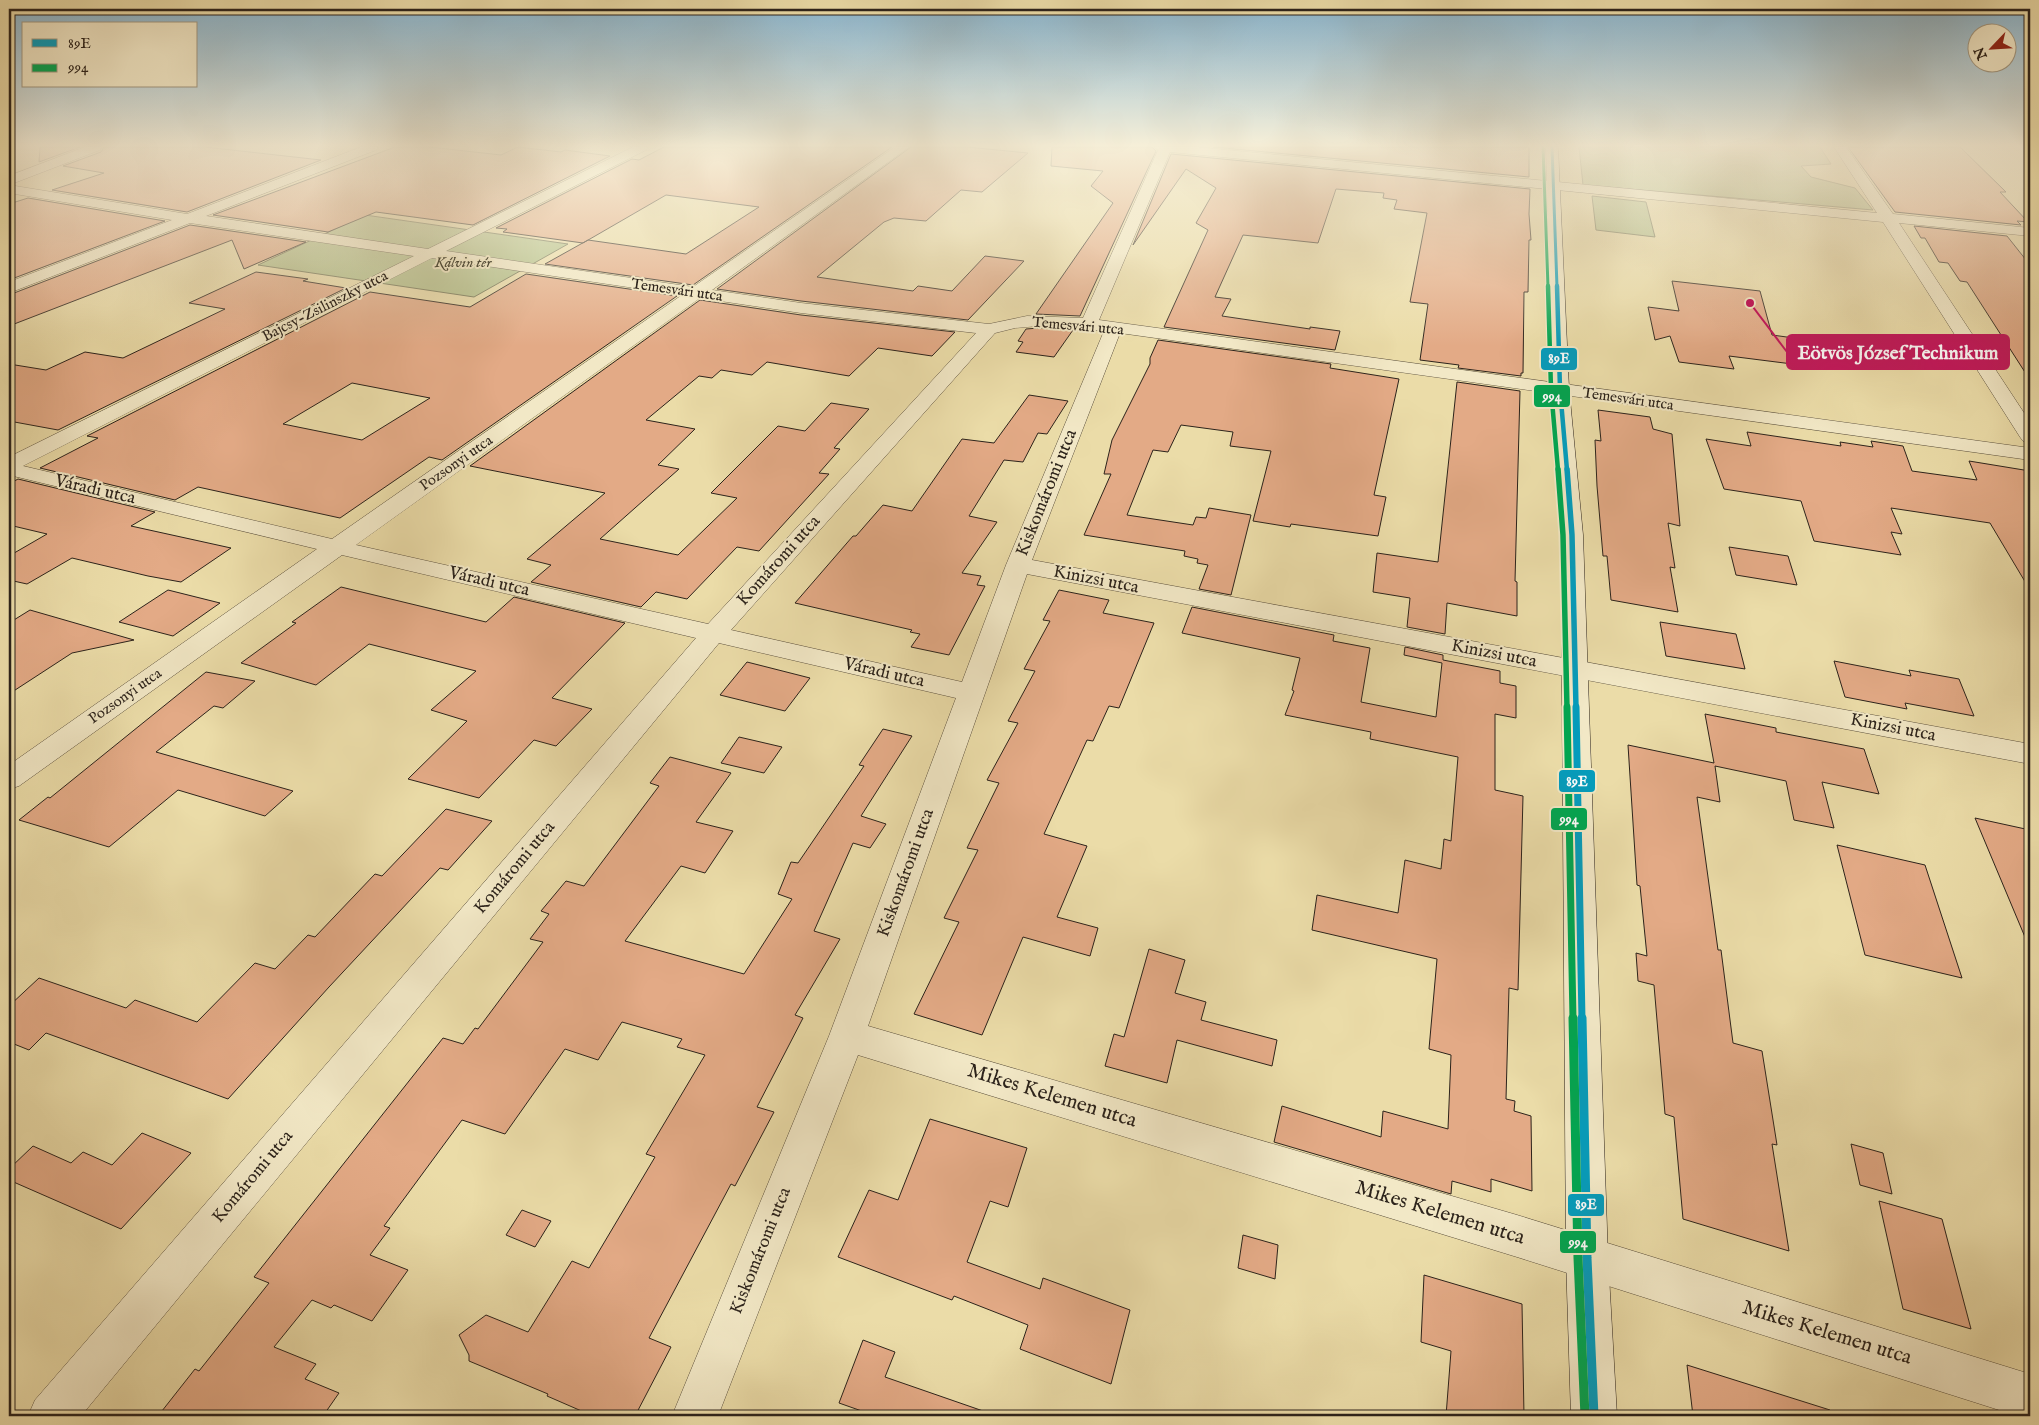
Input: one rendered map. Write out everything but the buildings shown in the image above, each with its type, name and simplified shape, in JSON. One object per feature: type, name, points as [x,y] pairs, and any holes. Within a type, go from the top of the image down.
[{"type":"street","name":"Temesvári utca","points":[[159,214],[801,308],[989,329],[1013,321],[1048,320],[1102,326],[2030,454]]},
{"type":"street","points":[[9,288],[199,214]]},
{"type":"street","name":"Bajcsy-Zsilinszky utca","points":[[9,465],[510,214]]},
{"type":"street","name":"Pozsonyi utca","points":[[9,779],[809,214]]},
{"type":"street","name":"Kiskomáromi utca","points":[[695,1416],[847,1036],[1018,565],[1142,214]]},
{"type":"street","points":[[1553,214],[1560,389],[1572,535],[1587,1258],[1594,1416]]},
{"type":"street","points":[[1841,214],[2030,232]]},
{"type":"street","points":[[1885,214],[2030,437]]},
{"type":"street","name":"Komáromi utca","points":[[51,1416],[714,633],[989,329]]},
{"type":"street","name":"Váradi utca","points":[[9,469],[336,547],[971,693]]},
{"type":"street","name":"Kinizsi utca","points":[[1018,565],[2030,754]]},
{"type":"street","name":"Mikes Kelemen utca","points":[[847,1036],[1587,1258],[2030,1397]]},
{"type":"green space","points":[[1594,214],[1649,214],[1655,237],[1596,230]]},
{"type":"green space","name":"Kálvin tér","points":[[365,215],[568,244],[474,297],[258,265]]},
{"type":"transit line","name":"994","points":[[1545,214],[1551,389],[1563,535],[1578,1258],[1585,1416]]},
{"type":"transit line","name":"89E","points":[[1554,214],[1560,389],[1572,535],[1587,1258],[1594,1416]]},
{"type":"place","name":"Eötvös József Technikum","points":[[1750,303]]}]
